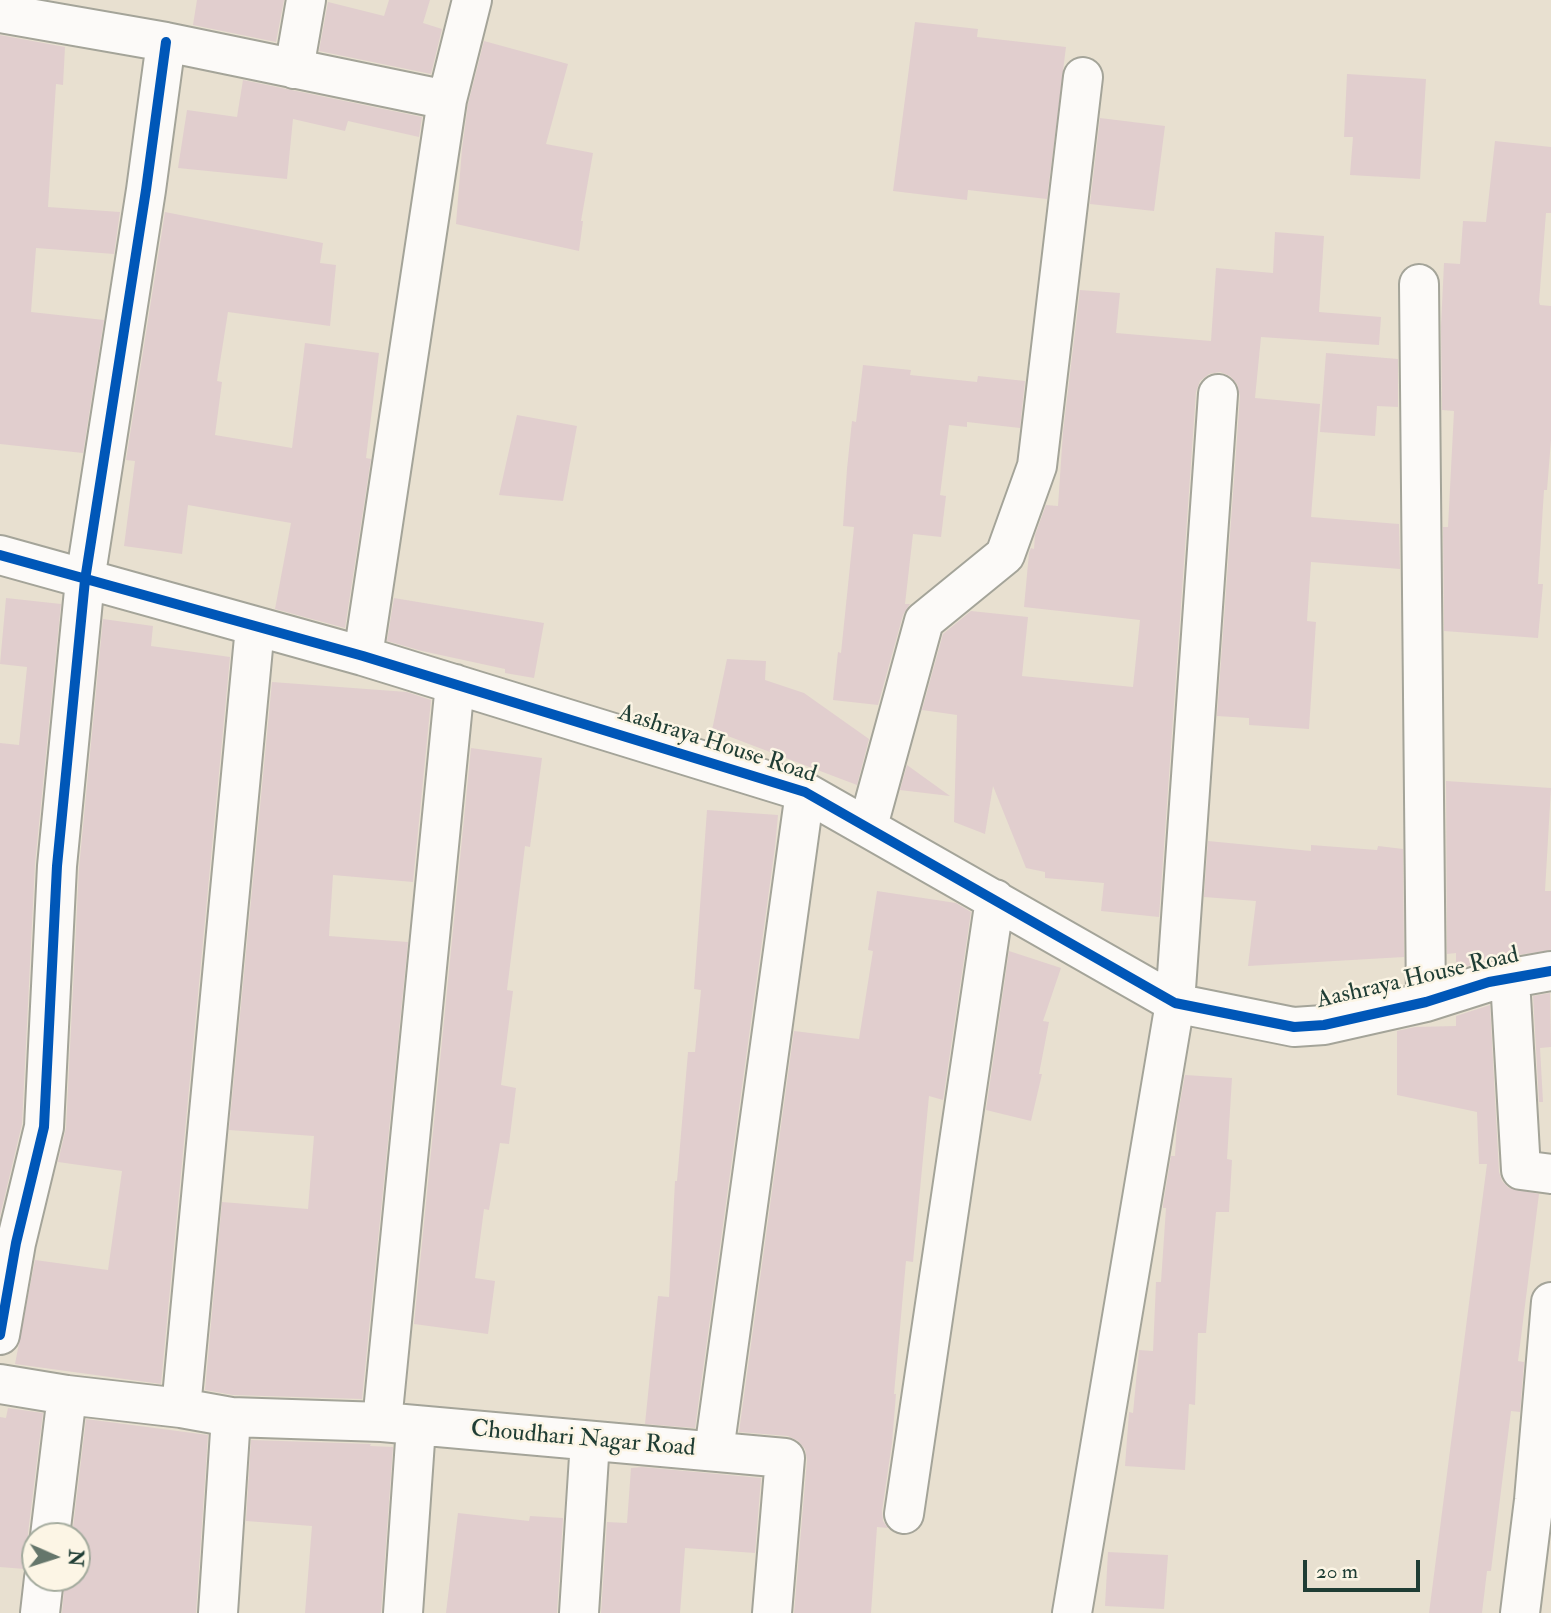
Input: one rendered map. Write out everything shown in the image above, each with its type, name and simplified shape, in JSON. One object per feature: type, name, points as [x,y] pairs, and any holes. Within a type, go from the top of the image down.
[{"type":"street","points":[[294,69],[306,0]]},
{"type":"street","points":[[363,656],[447,100],[472,0]]},
{"type":"street","points":[[0,13],[166,42],[447,100]]},
{"type":"street","points":[[0,1335],[16,1243],[44,1127],[57,866],[85,580],[146,190],[166,42]]},
{"type":"street","points":[[868,826],[924,621],[1005,555],[1037,466],[1083,77]]},
{"type":"street","points":[[1419,284],[1426,1002]]},
{"type":"street","points":[[1072,1613],[1175,1003],[1218,394]]},
{"type":"street","name":"Aashraya House Road","points":[[0,555],[363,656],[806,792],[1175,1003],[1294,1027],[1324,1024],[1426,1002],[1489,982],[1551,971]]},
{"type":"street","points":[[181,1408],[255,627]]},
{"type":"street","points":[[403,1613],[399,1424],[455,684]]},
{"type":"street","name":"Choudhari Nagar Road","points":[[0,1384],[231,1417],[399,1424],[714,1451],[806,792]]},
{"type":"street","points":[[904,1514],[995,899]]},
{"type":"street","points":[[1510,979],[1521,1170],[1551,1174]]},
{"type":"street","points":[[1520,1613],[1534,1500],[1551,1302]]},
{"type":"street","points":[[52,1522],[67,1395]]},
{"type":"street","points":[[218,1613],[231,1417]]},
{"type":"street","points":[[579,1613],[590,1441]]},
{"type":"street","points":[[714,1451],[785,1458],[772,1613]]},
{"type":"street","points":[[40,1613],[42,1592]]},
{"type":"building","points":[[197,0],[284,0],[276,42],[193,25]]},
{"type":"building","points":[[389,0],[430,0],[423,23],[442,29],[431,74],[319,51],[328,2],[384,16]]},
{"type":"building","points":[[915,22],[978,29],[977,37],[1066,47],[1047,199],[968,190],[967,200],[893,191]]},
{"type":"building","points":[[0,35],[65,47],[63,85],[56,84],[48,207],[120,212],[114,254],[36,248],[31,312],[104,320],[83,453],[0,444]]},
{"type":"building","points":[[484,41],[568,64],[546,144],[593,153],[581,221],[579,251],[456,224],[468,104]]},
{"type":"building","points":[[1347,74],[1426,79],[1420,179],[1350,175],[1353,137],[1344,137]]},
{"type":"building","points":[[243,80],[422,117],[419,137],[348,121],[345,131],[293,119],[287,179],[178,168],[187,110],[237,117]]},
{"type":"building","points":[[1100,118],[1165,126],[1154,211],[1090,204]]},
{"type":"building","points":[[1495,141],[1551,147],[1551,213],[1546,213],[1539,302],[1540,305],[1551,306],[1551,440],[1547,490],[1544,490],[1538,584],[1543,584],[1538,638],[1444,631],[1443,527],[1448,527],[1454,411],[1442,410],[1441,326],[1444,263],[1460,264],[1463,221],[1486,222]]},
{"type":"building","points":[[165,212],[323,243],[320,263],[336,265],[330,326],[228,312],[217,381],[222,382],[215,435],[292,448],[305,343],[379,353],[366,458],[371,459],[345,628],[275,609],[291,523],[188,505],[182,554],[124,546],[135,461],[126,460]]},
{"type":"building","points":[[1275,232],[1324,236],[1319,312],[1381,317],[1379,345],[1261,337],[1255,398],[1320,404],[1311,517],[1399,524],[1400,569],[1311,562],[1307,621],[1316,622],[1309,729],[1249,725],[1249,718],[1217,716],[1240,396],[1237,384],[1230,376],[1220,372],[1209,374],[1200,381],[1196,392],[1159,917],[1101,911],[1104,883],[1045,878],[1045,872],[1026,868],[993,786],[985,834],[954,822],[957,715],[922,710],[943,634],[971,611],[1028,617],[1022,676],[1133,687],[1140,620],[1024,607],[1029,553],[1031,548],[1034,549],[1035,535],[1046,505],[1058,506],[1063,432],[1080,290],[1120,293],[1116,333],[1211,341],[1216,268],[1273,273]]},
{"type":"building","points":[[1326,353],[1398,359],[1398,407],[1377,406],[1375,436],[1320,432]]},
{"type":"building","points":[[863,365],[911,370],[910,375],[977,382],[978,376],[1025,381],[1020,428],[967,422],[967,427],[949,425],[940,495],[946,496],[941,537],[913,534],[905,604],[910,604],[903,615],[878,705],[833,700],[838,652],[841,653],[854,527],[843,526],[847,469],[852,421],[856,422]]},
{"type":"building","points":[[517,415],[577,426],[563,501],[499,495]]},
{"type":"building","points":[[6,598],[61,604],[35,864],[22,1124],[0,1216],[0,743],[19,745],[27,667],[0,664]]},
{"type":"building","points":[[394,598],[544,623],[534,678],[505,673],[505,669],[387,641]]},
{"type":"building","points":[[103,619],[153,626],[151,646],[230,657],[161,1384],[15,1364],[35,1260],[108,1270],[122,1171],[58,1162],[66,1128],[79,868]]},
{"type":"building","points":[[727,659],[766,661],[765,680],[804,693],[869,739],[857,785],[712,730]]},
{"type":"building","points":[[272,682],[407,692],[431,700],[413,882],[333,875],[329,936],[408,942],[362,1399],[233,1395],[205,1390],[222,1202],[308,1209],[314,1136],[229,1130]]},
{"type":"building","points":[[471,748],[542,758],[530,847],[525,846],[507,990],[513,991],[501,1085],[516,1088],[509,1144],[500,1143],[489,1210],[484,1209],[475,1278],[495,1281],[488,1334],[414,1324]]},
{"type":"building","points":[[907,765],[950,796],[900,790]]},
{"type":"building","points":[[1446,781],[1551,788],[1545,891],[1551,891],[1551,950],[1485,960],[1456,970],[1456,953],[1447,954]]},
{"type":"building","points":[[707,810],[778,815],[695,1428],[645,1424],[658,1296],[669,1297],[675,1181],[688,1052],[695,1052],[701,990],[694,989]]},
{"type":"building","points":[[1208,841],[1311,851],[1311,845],[1377,850],[1378,846],[1403,849],[1404,957],[1248,966],[1256,901],[1204,897]]},
{"type":"building","points":[[877,891],[956,903],[971,912],[943,1100],[929,1096],[913,1262],[906,1261],[892,1443],[882,1511],[883,1521],[888,1528],[877,1527],[871,1613],[794,1613],[807,1460],[805,1449],[798,1441],[788,1436],[739,1432],[794,1031],[859,1039],[873,951],[868,950]]},
{"type":"building","points":[[1009,951],[1061,968],[1043,1021],[1049,1022],[1039,1074],[1042,1074],[1031,1121],[986,1110]]},
{"type":"building","points":[[1550,993],[1551,1047],[1540,1048],[1543,1102],[1539,1102],[1533,996]]},
{"type":"building","points":[[1490,1005],[1499,1172],[1502,1181],[1509,1188],[1539,1194],[1518,1361],[1524,1362],[1520,1412],[1511,1411],[1491,1571],[1487,1571],[1482,1613],[1429,1613],[1487,1164],[1479,1164],[1477,1112],[1397,1095],[1397,1031],[1415,1027],[1456,1026],[1456,1016]]},
{"type":"building","points":[[1185,1075],[1232,1078],[1227,1159],[1232,1160],[1229,1212],[1216,1212],[1206,1333],[1198,1333],[1195,1405],[1189,1404],[1185,1470],[1125,1466],[1129,1412],[1133,1413],[1139,1350],[1153,1351],[1156,1282],[1161,1282],[1166,1208],[1163,1208],[1163,1205],[1171,1156],[1175,1156],[1177,1120]]},
{"type":"building","points":[[8,1408],[43,1413],[29,1522],[21,1522],[21,1569],[0,1567],[0,1417],[6,1418]]},
{"type":"building","points":[[86,1419],[208,1435],[196,1613],[62,1613],[64,1592],[91,1592],[91,1522],[74,1522]]},
{"type":"building","points":[[251,1440],[393,1447],[381,1613],[305,1613],[312,1526],[246,1521]]},
{"type":"building","points":[[631,1468],[761,1478],[755,1553],[685,1548],[680,1613],[601,1613],[607,1522],[627,1523]]},
{"type":"building","points":[[458,1513],[529,1521],[530,1516],[563,1518],[557,1613],[446,1613]]},
{"type":"building","points":[[1108,1552],[1168,1555],[1164,1609],[1105,1606]]},
{"type":"cycle path","points":[[0,1335],[16,1243],[44,1127],[57,866],[85,580],[146,190],[166,42]]},
{"type":"cycle path","points":[[0,555],[363,656],[805,792],[1175,1003],[1294,1027],[1324,1025],[1426,1002],[1489,982],[1551,971]]}]
